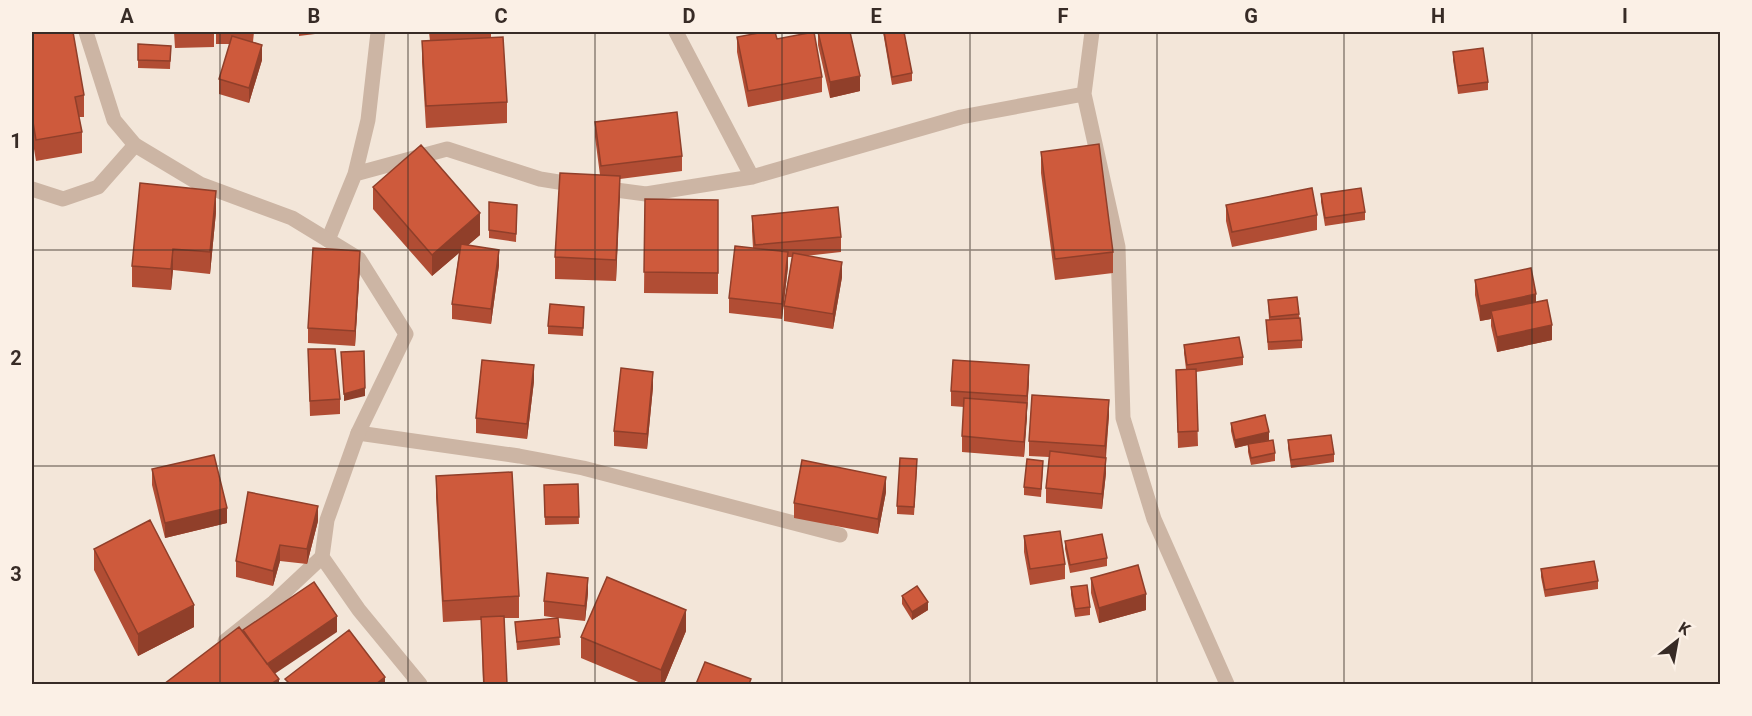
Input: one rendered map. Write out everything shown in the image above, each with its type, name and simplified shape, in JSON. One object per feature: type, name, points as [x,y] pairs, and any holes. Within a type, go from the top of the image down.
[{"type":"street","points":[[86,32],[114,120],[135,145],[200,184],[292,218],[359,258],[405,334],[358,433],[327,520],[322,557],[274,602],[214,650]]},
{"type":"street","points":[[328,240],[355,174],[368,120],[378,32]]},
{"type":"street","points":[[676,32],[752,177]]},
{"type":"street","points":[[1092,32],[1084,94],[1118,247],[1123,418],[1155,519],[1227,684]]},
{"type":"street","points":[[355,174],[447,149],[540,179],[646,194],[752,177],[961,117],[1084,94]]},
{"type":"street","points":[[32,189],[63,199],[98,187],[135,145]]},
{"type":"street","points":[[358,433],[519,456],[583,468],[840,535]]},
{"type":"street","points":[[322,557],[359,610],[420,684]]},
{"type":"building","points":[[32,32],[73,32],[84,95],[75,97],[82,132],[36,140],[32,116]]},
{"type":"building","points":[[775,32],[777,39],[814,32],[822,77],[748,91],[737,37]]},
{"type":"building","points":[[818,32],[850,32],[860,76],[830,82]]},
{"type":"building","points":[[884,32],[904,32],[912,73],[892,77]]},
{"type":"building","points":[[232,36],[262,45],[249,88],[219,79]]},
{"type":"building","points":[[503,37],[507,102],[426,106],[422,41]]},
{"type":"building","points":[[138,44],[171,46],[170,61],[138,60]]},
{"type":"building","points":[[1483,48],[1488,82],[1458,86],[1453,52]]},
{"type":"building","points":[[677,112],[682,156],[601,166],[595,122]]},
{"type":"building","points":[[1099,144],[1113,252],[1055,259],[1041,152]]},
{"type":"building","points":[[421,145],[480,213],[432,255],[373,187]]},
{"type":"building","points":[[560,173],[620,176],[616,260],[555,257]]},
{"type":"building","points":[[140,183],[216,191],[210,252],[173,249],[171,269],[132,266]]},
{"type":"building","points":[[1312,188],[1317,215],[1232,232],[1226,205]]},
{"type":"building","points":[[1361,188],[1365,212],[1325,218],[1321,194]]},
{"type":"building","points":[[645,199],[718,200],[718,273],[644,272]]},
{"type":"building","points":[[489,202],[517,205],[516,234],[489,230]]},
{"type":"building","points":[[838,207],[841,237],[755,245],[752,216]]},
{"type":"building","points":[[461,244],[499,250],[491,309],[452,304]]},
{"type":"building","points":[[735,246],[788,252],[782,304],[729,298]]},
{"type":"building","points":[[313,248],[360,251],[355,331],[308,328]]},
{"type":"building","points":[[793,253],[842,262],[833,314],[784,306]]},
{"type":"building","points":[[1531,268],[1536,294],[1480,306],[1475,280]]},
{"type":"building","points":[[1297,297],[1299,314],[1270,317],[1268,300]]},
{"type":"building","points":[[1547,300],[1552,325],[1497,337],[1491,311]]},
{"type":"building","points":[[550,304],[584,307],[583,328],[548,326]]},
{"type":"building","points":[[1300,318],[1302,340],[1268,342],[1266,320]]},
{"type":"building","points":[[1239,337],[1243,357],[1187,365],[1184,345]]},
{"type":"building","points":[[308,349],[335,349],[340,399],[310,401]]},
{"type":"building","points":[[364,351],[365,388],[344,394],[341,352]]},
{"type":"building","points":[[482,360],[534,365],[527,424],[476,418]]},
{"type":"building","points":[[953,360],[1029,365],[1027,396],[951,391]]},
{"type":"building","points":[[621,368],[653,372],[647,434],[614,431]]},
{"type":"building","points":[[1196,369],[1198,431],[1178,432],[1176,370]]},
{"type":"building","points":[[1032,395],[1109,400],[1105,446],[1029,441]]},
{"type":"building","points":[[964,398],[1027,403],[1024,442],[962,436]]},
{"type":"building","points":[[1265,415],[1269,432],[1235,440],[1231,423]]},
{"type":"building","points":[[1331,435],[1334,454],[1291,460],[1288,440]]},
{"type":"building","points":[[1273,440],[1275,453],[1251,458],[1248,444]]},
{"type":"building","points":[[1050,451],[1106,458],[1102,494],[1046,488]]},
{"type":"building","points":[[214,455],[227,508],[165,523],[152,469]]},
{"type":"building","points":[[900,458],[917,459],[914,507],[897,506]]},
{"type":"building","points":[[1027,459],[1043,461],[1041,489],[1024,487]]},
{"type":"building","points":[[802,460],[886,477],[878,519],[794,503]]},
{"type":"building","points":[[512,472],[519,596],[443,601],[436,476]]},
{"type":"building","points":[[578,484],[579,517],[545,517],[544,485]]},
{"type":"building","points":[[248,492],[318,506],[307,549],[280,545],[273,571],[236,561]]},
{"type":"building","points":[[150,520],[194,605],[138,634],[94,549]]},
{"type":"building","points":[[1060,531],[1065,564],[1030,569],[1024,536]]},
{"type":"building","points":[[1102,534],[1107,558],[1070,565],[1065,541]]},
{"type":"building","points":[[1594,561],[1598,581],[1545,590],[1541,569]]},
{"type":"building","points":[[1138,565],[1146,594],[1099,608],[1091,578]]},
{"type":"building","points":[[547,573],[588,578],[585,606],[544,601]]},
{"type":"building","points":[[607,577],[686,610],[661,670],[581,637]]},
{"type":"building","points":[[314,582],[337,616],[267,664],[243,630]]},
{"type":"building","points":[[1087,585],[1090,607],[1075,609],[1071,587]]},
{"type":"building","points":[[917,586],[928,602],[912,612],[902,596]]},
{"type":"building","points":[[504,616],[507,684],[484,684],[481,617]]},
{"type":"building","points":[[558,618],[560,637],[517,642],[515,622]]},
{"type":"building","points":[[239,627],[279,679],[271,684],[164,684]]},
{"type":"building","points":[[349,630],[385,677],[376,684],[290,684],[285,679]]},
{"type":"building","points":[[705,662],[751,679],[749,684],[696,684]]}]
